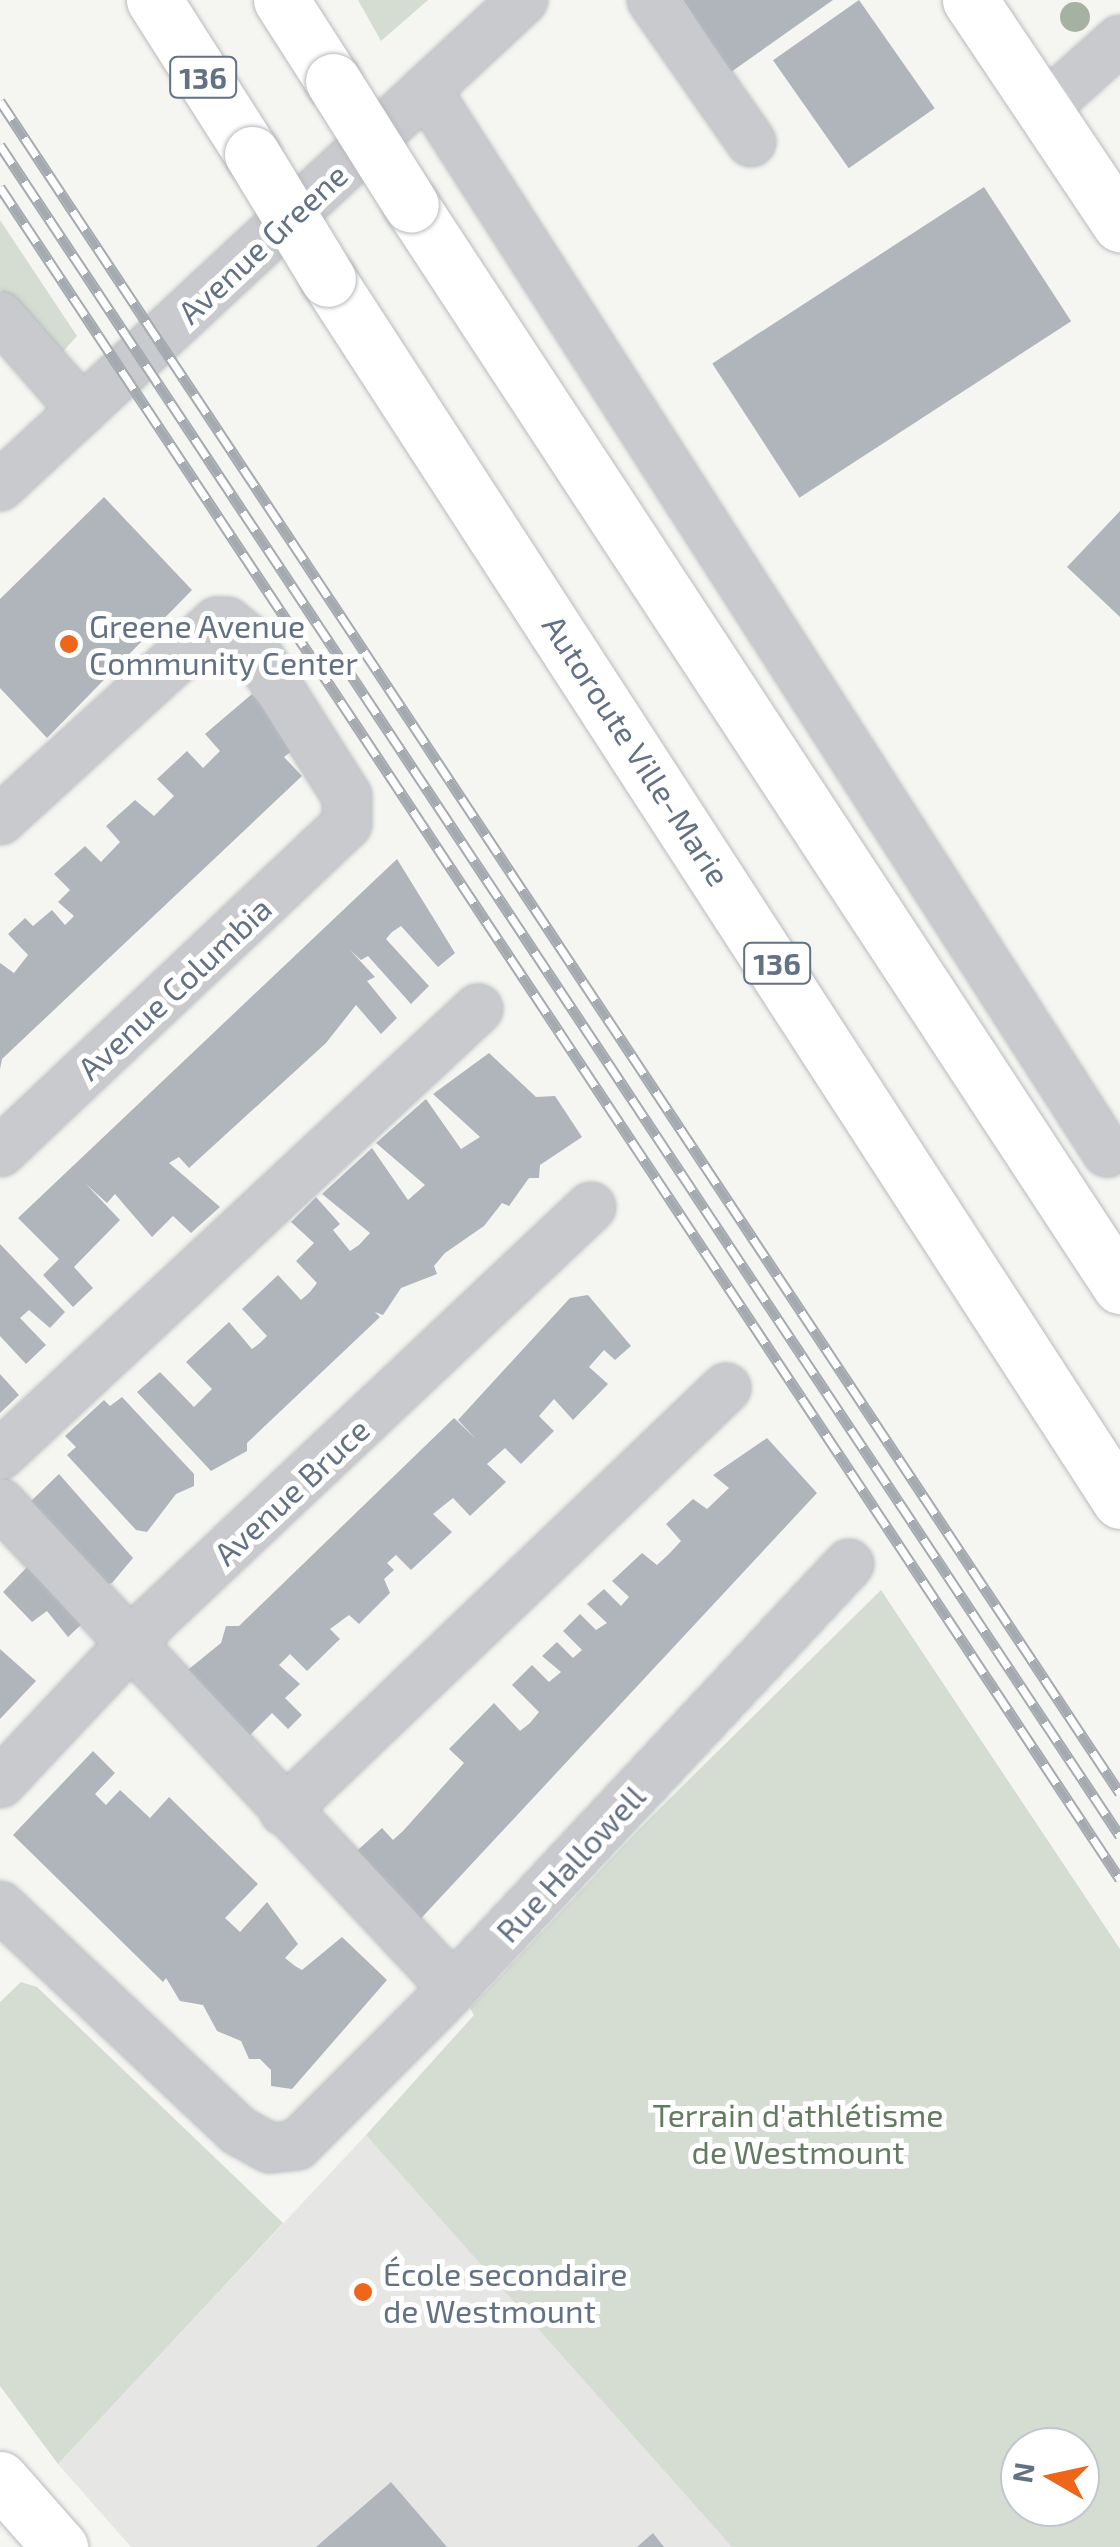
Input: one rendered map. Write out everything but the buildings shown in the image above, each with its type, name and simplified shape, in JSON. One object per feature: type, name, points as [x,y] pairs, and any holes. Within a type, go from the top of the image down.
[{"type":"main road","name":"Autoroute Ville-Marie","points":[[154,0],[328,279],[1120,1501]]},
{"type":"main road","points":[[281,0],[411,205],[1120,1286]]},
{"type":"main road","points":[[970,0],[1120,224]]},
{"type":"main road","points":[[0,2480],[60,2547]]},
{"type":"street","name":"Avenue Greene","points":[[0,486],[523,0]]},
{"type":"street","points":[[652,0],[752,142]]},
{"type":"street","points":[[1044,108],[1120,40]]},
{"type":"street","points":[[426,90],[1107,1152]]},
{"type":"street","points":[[0,316],[82,410]]},
{"type":"street","name":"Avenue Columbia","points":[[0,1152],[348,824],[346,796],[338,779],[247,638],[227,622],[217,622],[5,806]]},
{"type":"street","points":[[0,1454],[478,1009]]},
{"type":"street","name":"Avenue Bruce","points":[[0,1783],[130,1644],[591,1207]]},
{"type":"street","points":[[284,1811],[726,1388]]},
{"type":"street","points":[[0,1504],[452,1988]]},
{"type":"street","name":"Rue Hallowell","points":[[0,1906],[240,2131],[281,2149],[312,2134],[849,1564]]},
{"type":"shaded area","name":"École secondaire de Westmount","points":[[366,2135],[732,2547],[131,2547],[58,2464]]},
{"type":"green space","points":[[358,0],[428,0],[381,41]]},
{"type":"green space","points":[[0,220],[77,336],[60,355],[0,289]]},
{"type":"green space","name":"Terrain d'athlétisme de Westmount","points":[[881,1590],[1120,1949],[1120,2547],[732,2547],[366,2135],[474,2015],[470,2008],[640,1828]]},
{"type":"green space","points":[[21,1982],[37,1987],[283,2223],[58,2464],[0,2386],[0,2002]]},
{"type":"railway","points":[[0,101],[1120,1793]]},
{"type":"railway","points":[[0,145],[1120,1836]]},
{"type":"railway","points":[[0,187],[1120,1879]]},
{"type":"place","name":"Greene Avenue Community Center","points":[[69,644]]},
{"type":"place","name":"École secondaire de Westmount","points":[[363,2292]]}]
